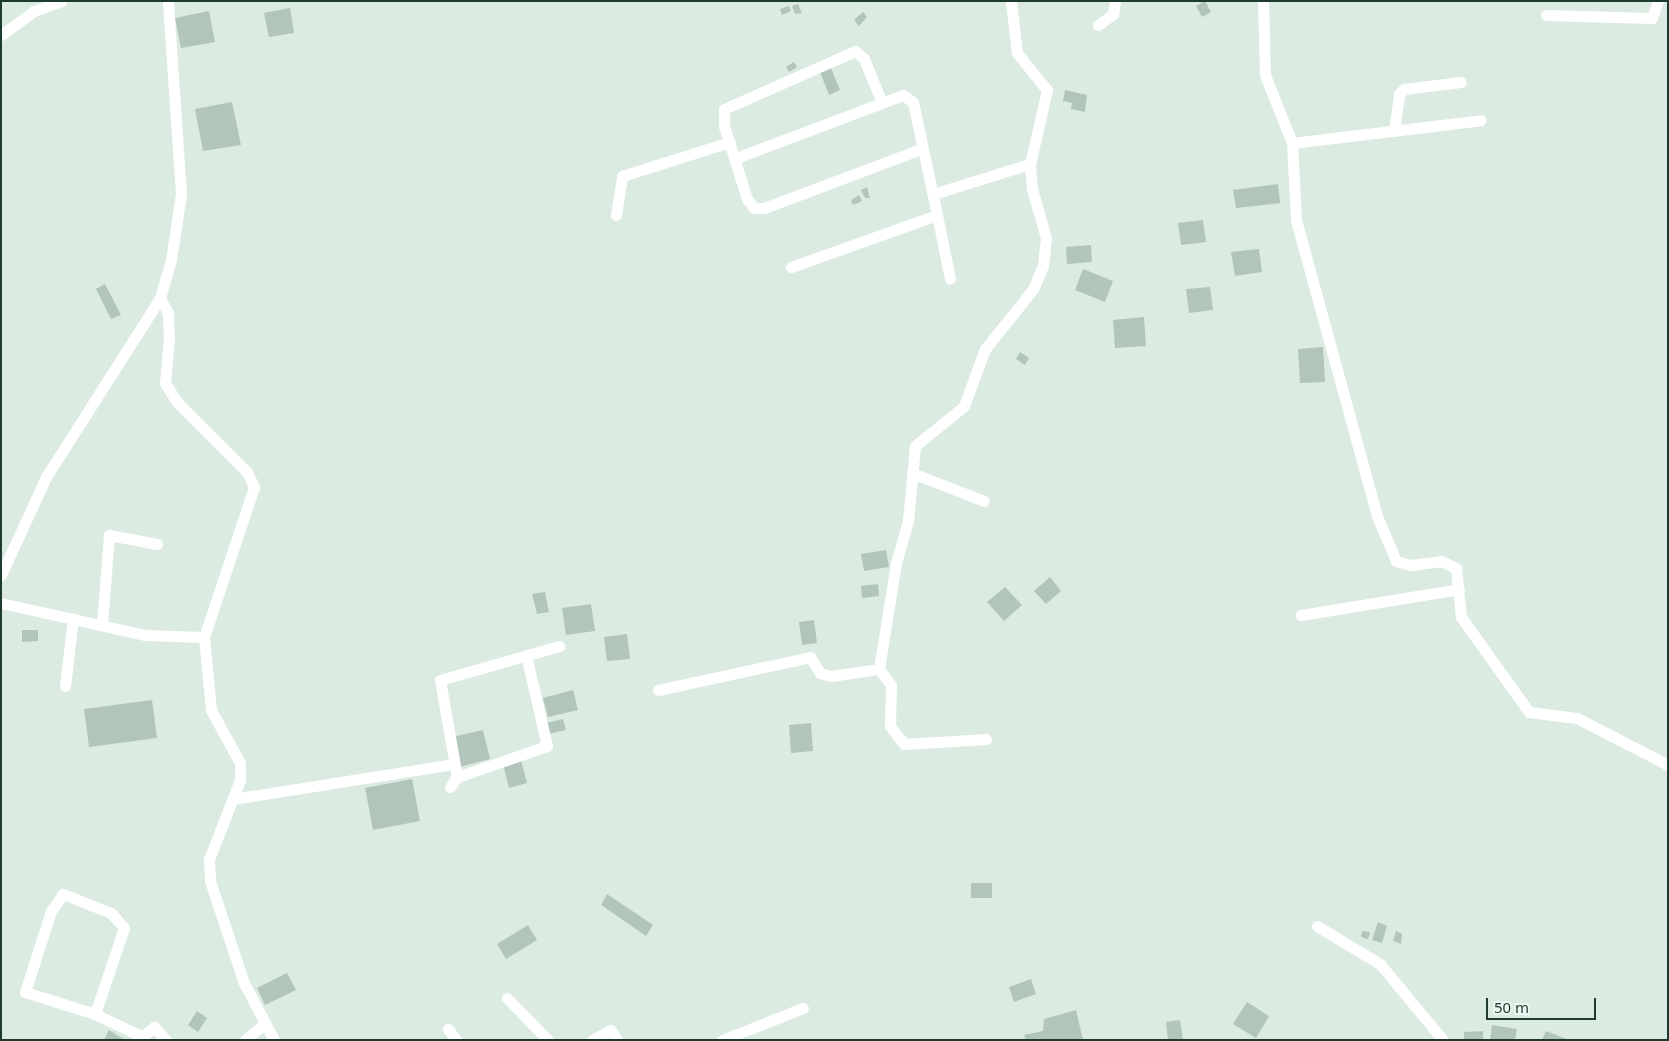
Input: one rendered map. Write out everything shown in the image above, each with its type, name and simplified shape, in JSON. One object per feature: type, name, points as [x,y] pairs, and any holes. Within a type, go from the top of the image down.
[{"type":"street","points":[[1,35],[34,11],[61,1]]},
{"type":"street","points":[[1,575],[46,477],[160,298],[173,252],[181,194],[168,1]]},
{"type":"street","points":[[986,739],[904,744],[890,726],[891,685],[879,669],[908,521],[915,446],[964,406],[985,348],[1033,289],[1043,266],[1046,238],[1032,189],[1030,164],[1046,90],[1017,53],[1011,1]]},
{"type":"street","points":[[1098,25],[1113,14],[1115,1]]},
{"type":"street","points":[[1263,1],[1265,75],[1292,142],[1296,220],[1377,516],[1396,561],[1410,565],[1449,562],[1460,577],[1460,617],[1525,709],[1576,718],[1668,765]]},
{"type":"street","points":[[1546,15],[1652,18],[1658,1]]},
{"type":"street","points":[[882,103],[864,58],[854,51],[724,109],[730,142],[747,199],[754,208],[764,208],[921,149]]},
{"type":"street","points":[[1394,131],[1399,94],[1404,89],[1461,82]]},
{"type":"street","points":[[736,158],[903,95],[911,98],[950,279]]},
{"type":"street","points":[[1292,142],[1481,120]]},
{"type":"street","points":[[616,216],[622,176],[730,142]]},
{"type":"street","points":[[933,194],[1030,164]]},
{"type":"street","points":[[791,266],[937,214]]},
{"type":"street","points":[[160,298],[168,322],[165,383],[178,402],[247,472],[254,487],[204,637],[211,710],[240,763],[240,780],[210,859],[210,881],[214,904],[263,1025],[274,1040]]},
{"type":"street","points":[[912,473],[984,501]]},
{"type":"street","points":[[102,624],[109,535],[157,544]]},
{"type":"street","points":[[1301,615],[1459,589]]},
{"type":"street","points":[[1,603],[102,624],[145,636],[204,637]]},
{"type":"street","points":[[66,686],[73,618]]},
{"type":"street","points":[[457,777],[453,764],[440,680],[559,646]]},
{"type":"street","points":[[450,787],[457,777],[547,746],[526,654]]},
{"type":"street","points":[[658,690],[810,657],[820,673],[832,676],[879,669]]},
{"type":"street","points":[[232,799],[453,764]]},
{"type":"street","points":[[95,1014],[124,928],[111,913],[63,894],[51,912],[25,992],[95,1014],[139,1038],[154,1027],[166,1040]]},
{"type":"street","points":[[1317,926],[1380,964],[1443,1040]]},
{"type":"street","points":[[507,998],[548,1040]]},
{"type":"street","points":[[722,1040],[803,1008]]},
{"type":"street","points":[[245,1040],[263,1025]]},
{"type":"street","points":[[448,1030],[456,1040]]},
{"type":"street","points":[[592,1040],[611,1030],[617,1040]]},
{"type":"building","points":[[1205,1],[1211,12],[1202,17],[1196,6]]},
{"type":"building","points":[[798,4],[802,13],[795,14],[792,6]]},
{"type":"building","points":[[789,6],[791,11],[782,15],[780,9]]},
{"type":"building","points":[[290,8],[294,33],[269,37],[264,13]]},
{"type":"building","points":[[209,11],[215,42],[181,48],[175,18]]},
{"type":"building","points":[[863,12],[867,17],[859,26],[854,20]]},
{"type":"building","points":[[794,62],[797,67],[789,72],[786,67]]},
{"type":"building","points":[[831,68],[840,90],[829,95],[820,72]]},
{"type":"building","points":[[1065,90],[1087,95],[1085,112],[1071,109],[1072,103],[1063,101]]},
{"type":"building","points":[[232,102],[241,145],[203,151],[195,109]]},
{"type":"building","points":[[1278,184],[1280,203],[1236,208],[1233,190]]},
{"type":"building","points":[[867,187],[870,198],[865,198],[861,190]]},
{"type":"building","points":[[859,195],[862,201],[853,205],[851,200]]},
{"type":"building","points":[[1203,220],[1206,242],[1181,245],[1178,223]]},
{"type":"building","points":[[1091,245],[1092,262],[1067,264],[1066,247]]},
{"type":"building","points":[[1259,249],[1262,272],[1235,276],[1231,252]]},
{"type":"building","points":[[1083,269],[1113,281],[1105,302],[1075,290]]},
{"type":"building","points":[[105,284],[121,315],[111,319],[96,289]]},
{"type":"building","points":[[1210,287],[1213,310],[1189,313],[1186,289]]},
{"type":"building","points":[[1144,317],[1146,346],[1115,348],[1113,320]]},
{"type":"building","points":[[1323,347],[1325,382],[1300,383],[1298,349]]},
{"type":"building","points":[[1020,352],[1029,358],[1025,365],[1016,359]]},
{"type":"building","points":[[886,550],[889,567],[864,571],[861,554]]},
{"type":"building","points":[[1050,577],[1061,591],[1046,604],[1034,591]]},
{"type":"building","points":[[878,584],[879,596],[862,598],[861,586]]},
{"type":"building","points":[[1005,587],[1022,605],[1004,621],[987,602]]},
{"type":"building","points":[[545,592],[549,612],[537,614],[532,594]]},
{"type":"building","points":[[591,604],[595,631],[566,635],[562,608]]},
{"type":"building","points":[[814,620],[817,643],[802,645],[799,622]]},
{"type":"building","points":[[22,630],[38,630],[38,641],[22,642]]},
{"type":"building","points":[[627,634],[630,659],[607,661],[604,637]]},
{"type":"building","points":[[573,690],[578,710],[548,717],[543,698]]},
{"type":"building","points":[[152,700],[157,738],[89,747],[84,709]]},
{"type":"building","points":[[563,719],[566,730],[548,734],[546,723]]},
{"type":"building","points":[[811,723],[813,751],[791,753],[789,725]]},
{"type":"building","points":[[483,730],[490,759],[459,767],[452,737]]},
{"type":"building","points":[[521,760],[527,783],[509,788],[503,764]]},
{"type":"building","points":[[412,779],[420,821],[373,830],[365,788]]},
{"type":"building","points":[[971,883],[992,883],[992,898],[971,898]]},
{"type":"building","points":[[607,894],[653,925],[646,936],[601,905]]},
{"type":"building","points":[[1378,922],[1387,926],[1382,943],[1372,940]]},
{"type":"building","points":[[528,925],[537,940],[506,959],[497,944]]},
{"type":"building","points":[[1362,931],[1370,932],[1368,939],[1361,937]]},
{"type":"building","points":[[1396,931],[1402,934],[1401,944],[1393,941]]},
{"type":"building","points":[[287,973],[296,990],[265,1005],[257,988]]},
{"type":"building","points":[[1031,979],[1036,994],[1014,1002],[1009,987]]},
{"type":"building","points":[[1247,1002],[1269,1016],[1256,1038],[1233,1024]]},
{"type":"building","points":[[1076,1010],[1083,1040],[1026,1040],[1024,1035],[1043,1031],[1044,1019]]},
{"type":"building","points":[[197,1011],[207,1018],[198,1032],[188,1025]]},
{"type":"building","points":[[1180,1020],[1183,1040],[1168,1040],[1166,1022]]},
{"type":"building","points":[[1492,1025],[1517,1029],[1515,1040],[1490,1040]]},
{"type":"building","points":[[109,1030],[125,1040],[104,1040]]},
{"type":"building","points":[[1483,1031],[1483,1040],[1464,1040],[1464,1032]]},
{"type":"building","points":[[1546,1031],[1569,1040],[1542,1040]]}]
